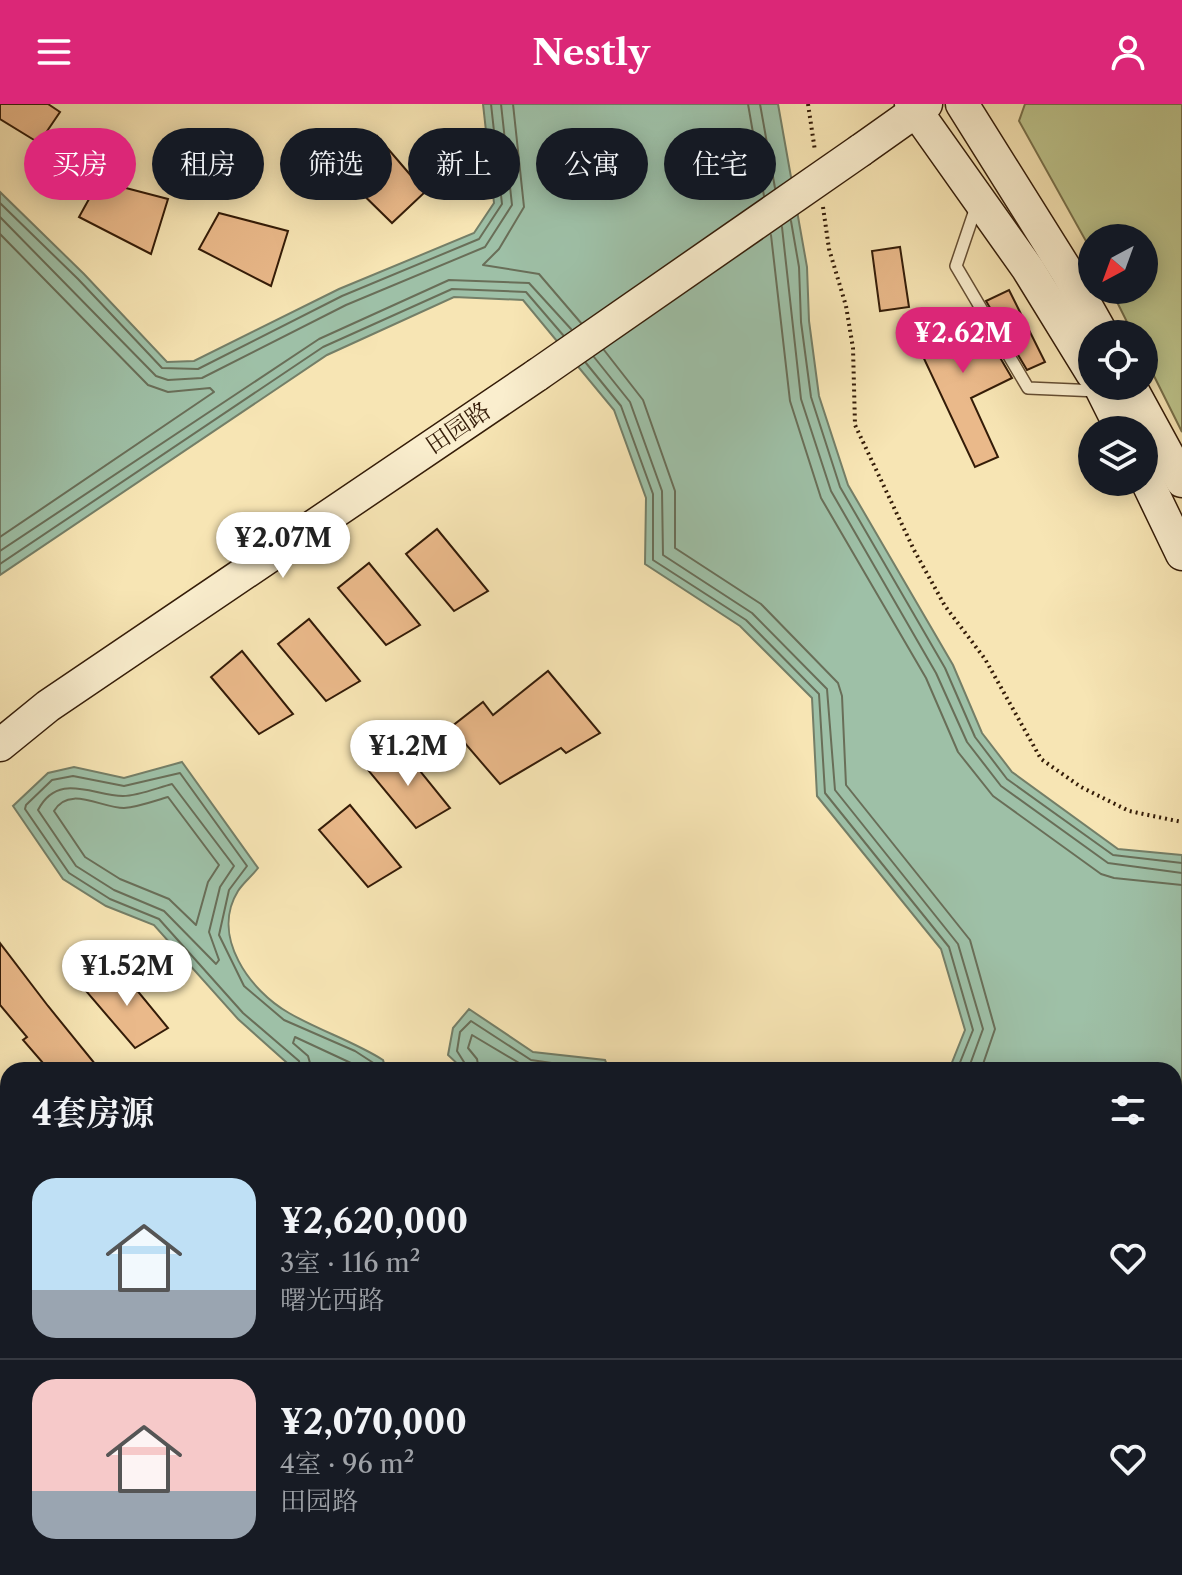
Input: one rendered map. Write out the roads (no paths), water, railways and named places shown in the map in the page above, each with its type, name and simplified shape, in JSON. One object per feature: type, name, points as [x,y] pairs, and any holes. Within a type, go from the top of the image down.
[{"type":"street","points":[[962,104],[1094,320]]},
{"type":"street","points":[[918,106],[1078,343]]},
{"type":"street","name":"田园路","points":[[0,745],[48,706],[537,375],[861,150],[918,106]]},
{"type":"street","points":[[1119,400],[1182,481]]},
{"type":"street","points":[[1154,496],[1182,554]]},
{"type":"lane","points":[[979,199],[956,266],[1028,388],[1078,385]]},
{"type":"water","points":[[483,104],[778,104],[807,267],[809,321],[819,396],[848,485],[953,665],[982,733],[1012,772],[1118,849],[1182,855],[1182,1062],[952,1062],[965,1030],[941,949],[817,796],[812,698],[740,626],[645,564],[646,498],[614,410],[523,300],[454,297],[327,355],[0,575],[0,192],[84,274],[167,362],[194,361],[339,289],[474,233],[494,200],[520,200],[520,128],[486,128]]},
{"type":"water","points":[[182,762],[258,868],[238,891],[231,908],[229,926],[238,961],[248,977],[289,1013],[360,1047],[384,1062],[286,1062],[238,1019],[154,925],[106,906],[63,879],[13,806],[48,773],[74,767],[124,778]]},
{"type":"water","points":[[469,1009],[533,1052],[606,1062],[455,1062],[448,1055],[453,1028]]}]
